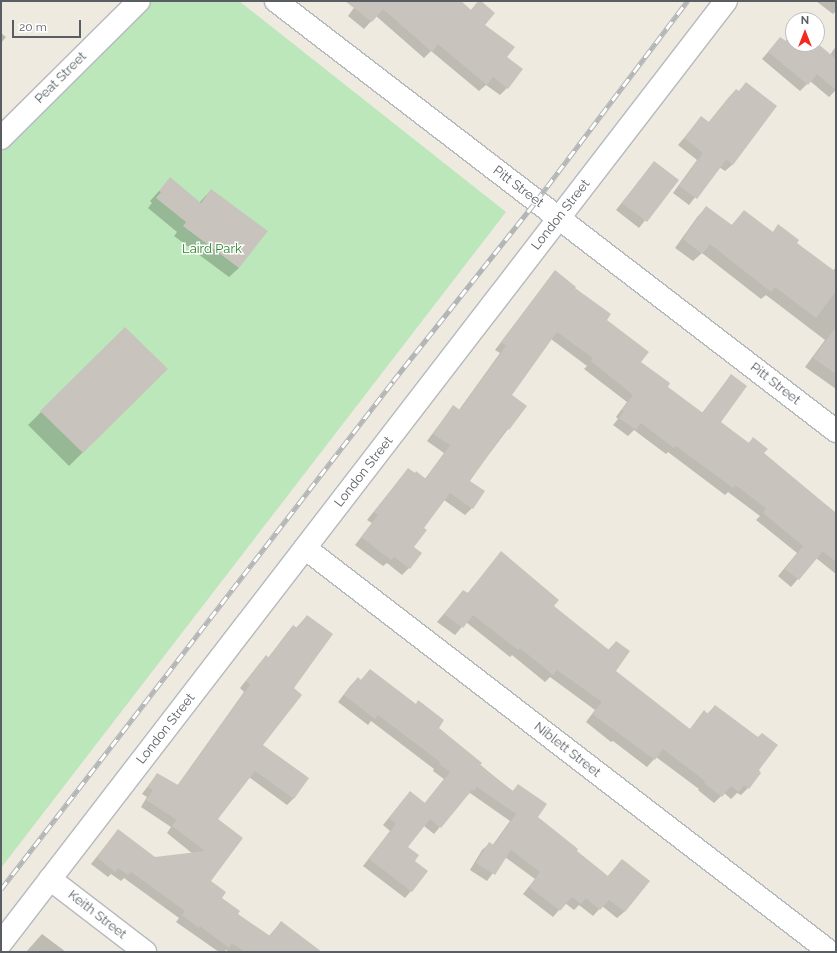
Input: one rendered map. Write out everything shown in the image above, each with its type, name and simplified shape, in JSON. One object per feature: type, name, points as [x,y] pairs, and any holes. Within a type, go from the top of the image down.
[{"type":"street","name":"Peat Street","points":[[1,138],[139,1]]},
{"type":"street","name":"Pitt Street","points":[[276,1],[836,431]]},
{"type":"street","name":"London Street","points":[[1,943],[726,1]]},
{"type":"street","name":"Niblett Street","points":[[305,548],[830,952]]},
{"type":"street","name":"Keith Street","points":[[50,879],[145,952]]},
{"type":"green space","name":"Laird Park","points":[[152,1],[239,1],[506,212],[1,868],[1,152]]},
{"type":"building","points":[[345,1],[461,1],[471,10],[478,1],[481,1],[495,13],[485,25],[515,47],[507,57],[523,69],[508,89],[493,77],[487,85],[438,44],[432,52],[383,9],[372,22]]},
{"type":"building","points":[[780,37],[785,40],[785,52],[825,52],[825,50],[836,59],[836,90],[817,74],[808,85],[768,52]]},
{"type":"building","points":[[746,82],[777,106],[733,165],[726,160],[697,199],[679,186],[703,153],[684,138],[701,116],[709,122],[736,89],[739,91]]},
{"type":"building","points":[[654,161],[679,180],[647,222],[622,203]]},
{"type":"building","points":[[170,177],[201,203],[211,189],[268,231],[239,268],[183,226],[186,222],[156,198],[161,192],[159,191]]},
{"type":"building","points":[[706,206],[732,225],[744,210],[773,232],[778,224],[799,240],[797,243],[836,272],[836,291],[816,318],[775,287],[771,292],[710,244],[702,254],[683,239]]},
{"type":"building","points":[[555,270],[576,287],[575,288],[611,314],[607,320],[649,352],[641,362],[670,383],[668,387],[703,413],[731,374],[747,386],[721,422],[749,443],[753,437],[768,449],[764,453],[836,513],[836,562],[823,551],[799,580],[785,569],[803,546],[763,513],[766,508],[735,485],[733,488],[676,446],[674,448],[641,423],[636,430],[619,418],[624,411],[622,410],[633,395],[591,361],[593,358],[557,332],[512,395],[527,406],[509,430],[507,428],[470,481],[485,491],[473,509],[450,493],[424,528],[427,530],[414,547],[422,553],[410,569],[394,557],[391,560],[361,537],[378,515],[374,512],[408,468],[415,473],[416,471],[426,479],[450,445],[433,434],[453,405],[460,410],[506,346],[501,342]]},
{"type":"building","points":[[125,327],[168,369],[83,453],[40,411]]},
{"type":"building","points":[[836,327],[836,374],[813,358]]},
{"type":"building","points":[[501,551],[559,600],[554,606],[609,650],[616,641],[630,651],[616,671],[690,729],[704,710],[708,714],[715,705],[758,737],[762,733],[778,745],[759,770],[761,773],[749,789],[744,785],[739,792],[731,786],[722,797],[704,783],[705,781],[663,749],[655,760],[592,714],[602,702],[557,670],[553,675],[520,648],[518,650],[473,615],[463,628],[444,614],[463,590],[468,593]]},
{"type":"building","points":[[307,615],[333,634],[294,688],[302,695],[263,745],[309,778],[294,799],[255,771],[218,819],[243,838],[211,881],[226,892],[222,898],[240,911],[238,914],[270,936],[281,921],[322,952],[245,952],[232,943],[229,948],[200,926],[199,928],[182,915],[185,911],[131,872],[128,875],[118,868],[115,872],[97,857],[118,829],[155,857],[205,851],[172,826],[177,820],[146,800],[153,790],[148,787],[157,773],[178,785],[250,685],[246,681],[266,655],[269,658],[293,625],[297,628]]},
{"type":"building","points":[[370,669],[416,704],[418,700],[444,720],[439,728],[482,763],[480,765],[513,791],[518,784],[547,804],[538,817],[578,849],[577,851],[608,876],[622,859],[650,881],[625,912],[609,900],[600,910],[586,898],[581,904],[572,897],[560,911],[529,887],[540,872],[511,850],[495,875],[476,863],[489,842],[494,845],[516,814],[477,787],[474,791],[472,790],[441,828],[430,819],[408,847],[419,855],[415,861],[428,871],[412,892],[369,859],[396,824],[389,818],[410,791],[425,803],[450,772],[439,764],[440,762],[378,715],[375,719],[344,695],[358,677],[361,680]]},
{"type":"railway","points":[[1,889],[393,381],[536,201],[687,1]]}]
